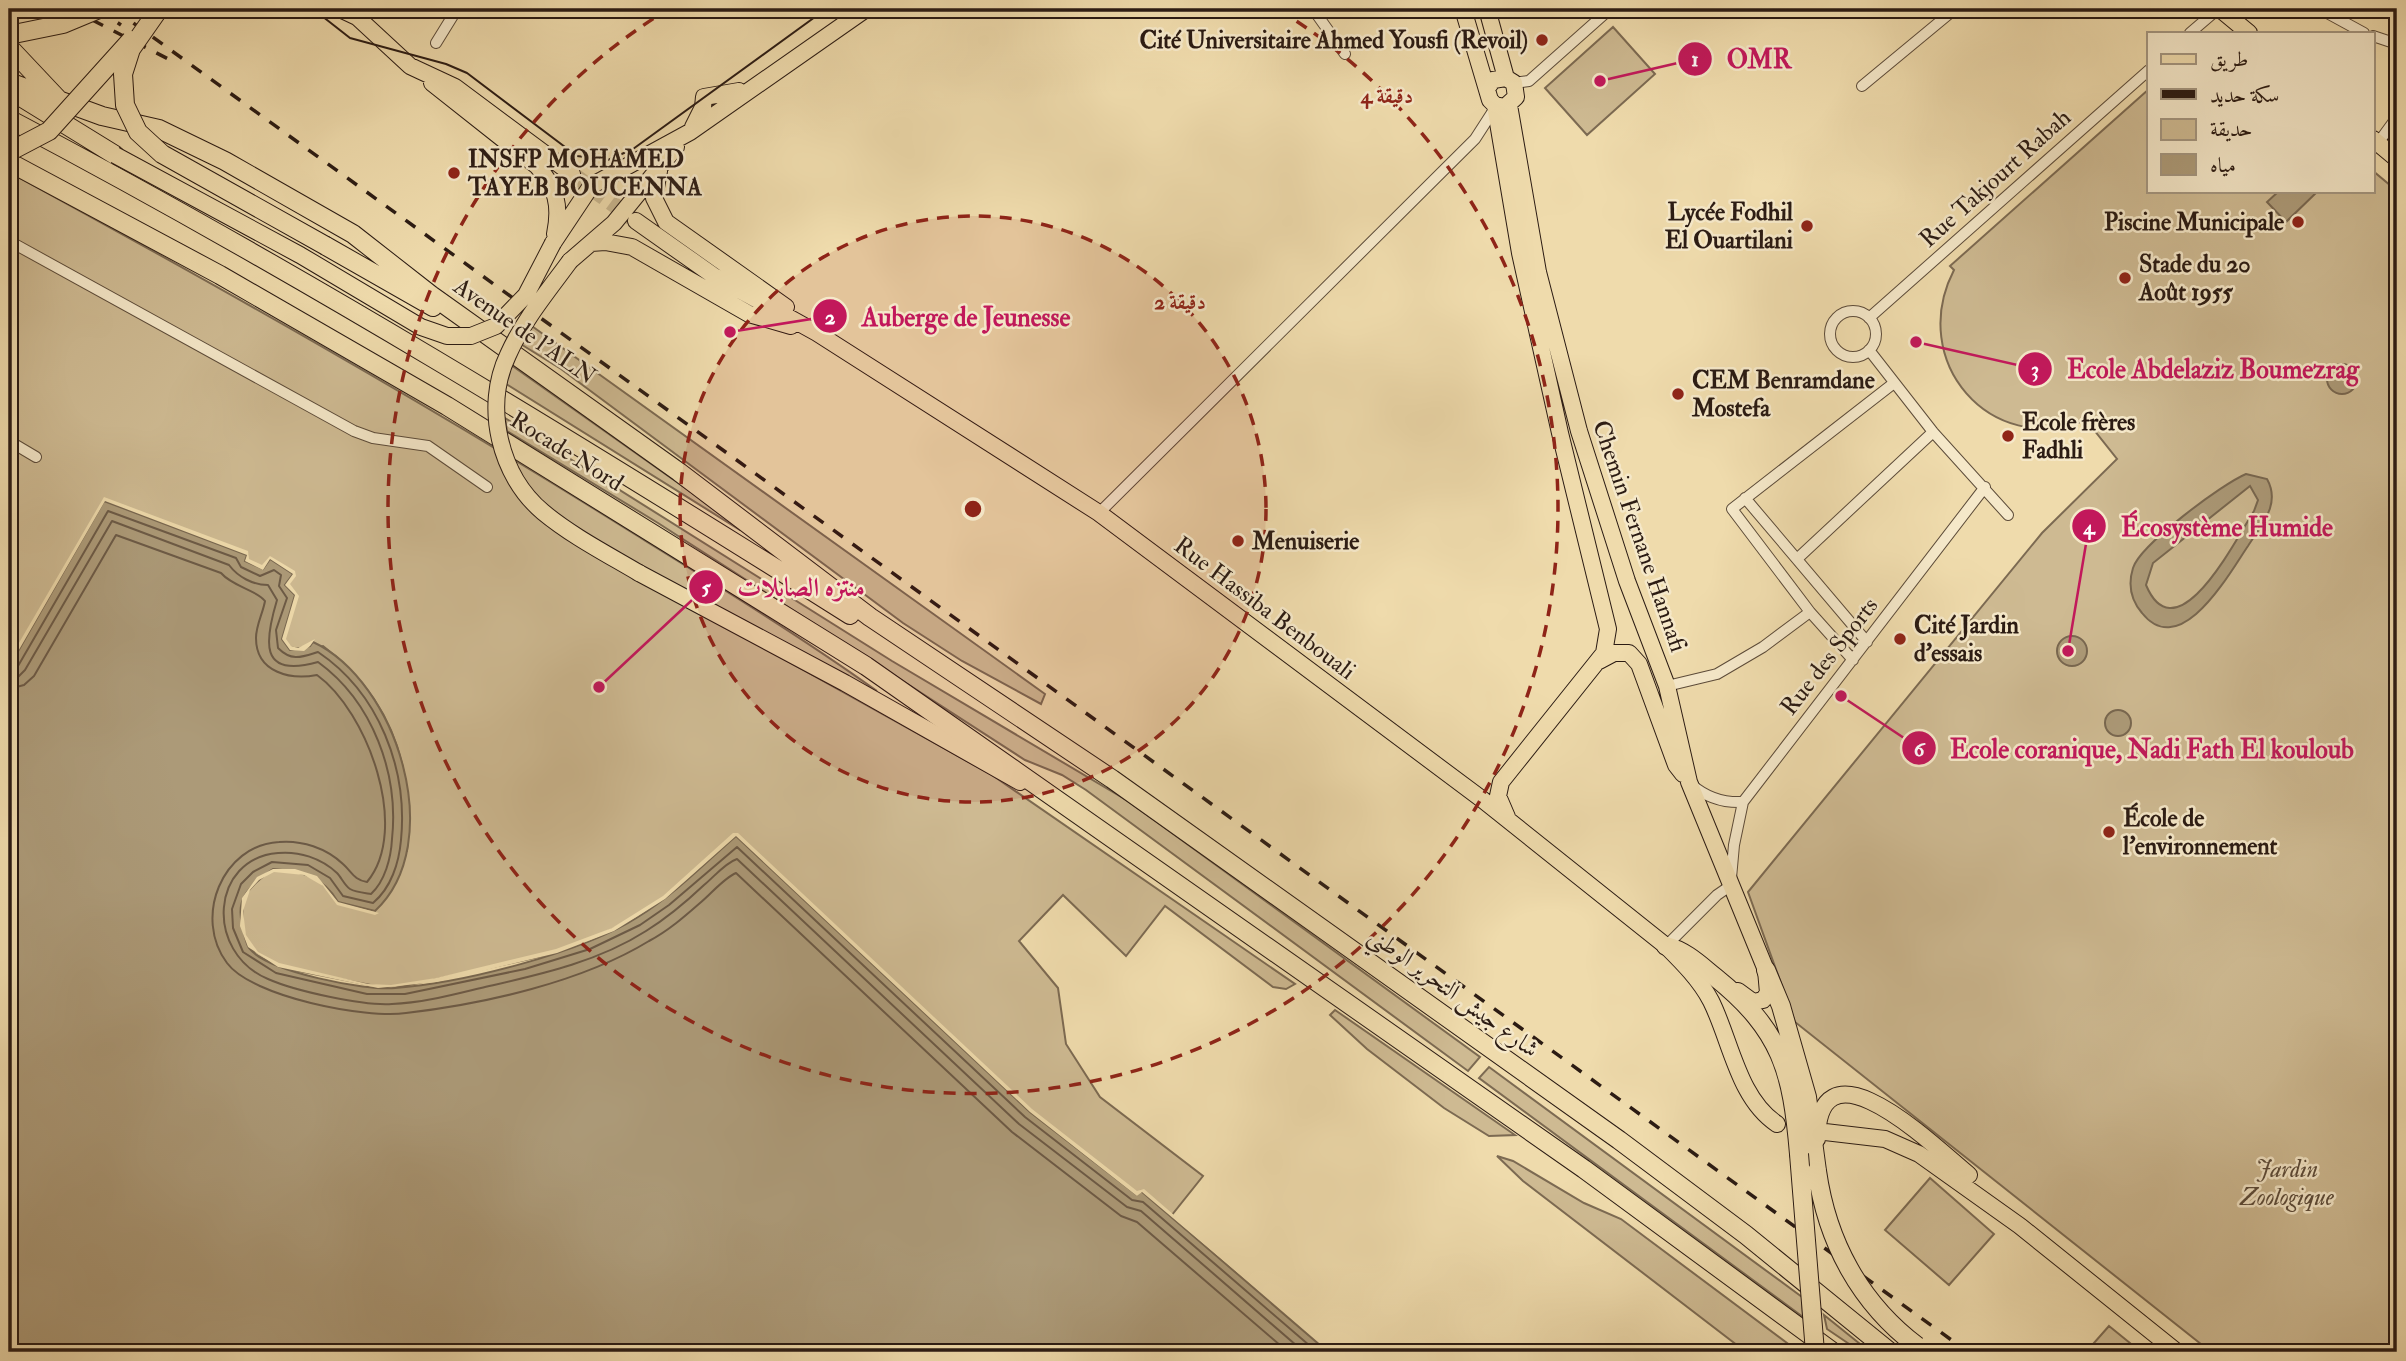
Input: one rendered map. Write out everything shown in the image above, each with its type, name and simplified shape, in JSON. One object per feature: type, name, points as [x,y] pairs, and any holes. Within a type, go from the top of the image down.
[{"type":"highway","points":[[9,35],[63,24],[99,9]]},
{"type":"highway","points":[[9,152],[49,131],[158,9]]},
{"type":"highway","points":[[158,9],[131,49],[123,74],[125,105],[138,132],[162,154],[498,343]]},
{"type":"highway","points":[[9,47],[60,101]]},
{"type":"highway","name":"Avenue de l'ALN","points":[[9,82],[102,117],[159,129],[300,202],[353,234],[498,343],[642,444],[870,617],[976,688]]},
{"type":"highway","points":[[9,90],[114,155]]},
{"type":"highway","name":"Rocade Nord","points":[[9,119],[167,203],[446,365],[709,526],[942,676],[976,688]]},
{"type":"highway","name":"Rocade Nord","points":[[9,162],[220,275],[447,406],[866,666],[1079,815]]},
{"type":"highway","name":"شارع جيش التحرير الوطني","points":[[976,688],[1154,809],[1619,1140],[1746,1236],[1890,1352]]},
{"type":"highway","points":[[1079,815],[1584,1168],[1833,1352]]},
{"type":"highway","points":[[1666,946],[1687,954],[1729,989],[1760,1019],[1779,1052],[1793,1098],[1815,1352]]},
{"type":"highway","points":[[1766,970],[1779,999],[1800,1067],[1826,1214],[1851,1274],[1884,1319],[1922,1349]]},
{"type":"main road","points":[[340,9],[357,17],[410,66],[537,166],[549,179],[558,206],[553,243]]},
{"type":"main road","points":[[9,100],[300,255],[421,327],[447,336],[471,336],[496,326],[526,295],[553,243],[591,186],[690,132],[866,9]]},
{"type":"main road","points":[[1464,10],[1488,87],[1488,96],[1500,106],[1516,97],[1488,9]]},
{"type":"main road","points":[[2219,9],[2248,32]]},
{"type":"main road","points":[[410,66],[455,86],[572,174]]},
{"type":"main road","points":[[1488,87],[1497,78],[1510,80]]},
{"type":"main road","name":"Chemin Fernane Hannafi","points":[[1500,106],[1520,253],[1559,433],[1608,629],[1609,643],[1597,662],[1501,782],[1498,796],[1509,821]]},
{"type":"main road","name":"Chemin Fernane Hannafi","points":[[1500,106],[1538,272],[1579,431],[1627,581],[1667,686],[1689,782],[1766,970]]},
{"type":"main road","points":[[690,132],[662,162],[627,208],[570,261],[528,320],[507,357],[496,415],[501,449],[517,482],[541,511],[639,573],[845,683],[1079,815]]},
{"type":"main road","points":[[2375,141],[2397,159]]},
{"type":"main road","points":[[662,162],[654,185],[654,198],[666,222],[760,286],[817,333]]},
{"type":"main road","points":[[636,220],[714,276],[817,333]]},
{"type":"main road","points":[[591,243],[618,243],[632,247],[689,283],[749,314],[817,333]]},
{"type":"main road","name":"Rue Hassiba Benbouali","points":[[817,333],[1098,513],[1509,821],[1666,946],[1705,991],[1727,1037],[1747,1090],[1756,1104],[1777,1124]]},
{"type":"main road","points":[[1597,662],[1614,653],[1629,653],[1639,664],[1676,765],[1689,782]]},
{"type":"main road","points":[[1729,989],[1740,992],[1753,1002],[1763,1000],[1768,993],[1766,970]]},
{"type":"main road","points":[[1817,1171],[1820,1114],[1836,1098],[1859,1095],[1884,1106],[1981,1186],[2020,1226]]},
{"type":"main road","points":[[1825,1132],[1872,1136],[1904,1146],[1957,1178],[2177,1352]]},
{"type":"street","points":[[1313,9],[1345,54]]},
{"type":"street","points":[[1510,80],[1530,80],[1610,9]]},
{"type":"street","points":[[1862,86],[1955,9]]},
{"type":"street","points":[[2191,32],[2219,9]]},
{"type":"street","points":[[2320,9],[2362,32]]},
{"type":"street","points":[[436,43],[452,11]]},
{"type":"street","points":[[2374,36],[2397,44]]},
{"type":"street","name":"Rue Takjourt Rabah","points":[[1869,318],[2147,72]]},
{"type":"street","points":[[1098,513],[1475,139],[1500,106]]},
{"type":"street","points":[[2375,141],[2397,117]]},
{"type":"street","points":[[9,241],[354,431],[373,438],[428,446],[487,487]]},
{"type":"street","points":[[1855,312],[1869,318],[1875,333],[1869,350],[1857,356],[1842,354],[1833,345],[1830,333],[1836,318],[1855,312]]},
{"type":"street","points":[[1869,350],[1933,432],[2008,515]]},
{"type":"street","points":[[1853,660],[1810,612],[1731,513],[1734,505],[1894,383]]},
{"type":"street","points":[[1797,559],[1933,432]]},
{"type":"street","points":[[9,441],[37,457]]},
{"type":"street","name":"Rue des Sports","points":[[1743,802],[1985,487]]},
{"type":"street","points":[[1745,498],[1867,642]]},
{"type":"street","points":[[1667,686],[1717,674],[1763,647],[1810,612]]},
{"type":"street","points":[[1666,946],[1732,882],[1734,845],[1743,802],[1728,803],[1714,798],[1689,782]]},
{"type":"green space","points":[[1613,27],[1655,74],[1587,135],[1545,88]]},
{"type":"green space","name":"Jardin Zoologique","points":[[2147,91],[2147,192],[2374,192],[2374,172],[2397,191],[2397,1352],[2211,1352],[1795,1022],[1748,892],[2042,533],[2117,459],[2086,420],[2051,428],[2018,425],[1990,413],[1966,393],[1950,367],[1941,337],[1942,304],[1954,270],[1950,266]]},
{"type":"green space","points":[[9,172],[398,391],[723,589],[877,691],[723,625],[992,775],[1295,984],[1286,989],[1273,987],[1165,906],[1126,956],[1063,895],[1019,941],[1058,988],[1066,1044],[1100,1097],[1203,1176],[1171,1216],[1142,1191],[1137,1196],[636,919],[557,953],[391,989],[278,967],[256,955],[243,936],[242,898],[265,872],[407,851],[407,791],[394,736],[382,711],[366,688],[323,646],[304,651],[284,645],[263,570],[105,501],[9,667]]},
{"type":"green space","points":[[529,324],[1045,694],[1041,704],[962,661],[903,623],[561,369],[519,343]]},
{"type":"green space","points":[[507,362],[742,528],[740,530],[503,382]]},
{"type":"green space","points":[[505,418],[892,661],[1128,801],[1480,1057],[1468,1071],[1086,790],[1062,775],[1025,760],[658,523],[507,431]]},
{"type":"green space","points":[[1335,1010],[1515,1135],[1489,1136],[1444,1108],[1367,1049],[1330,1015]]},
{"type":"green space","points":[[1489,1067],[1802,1297],[1803,1317],[1479,1078]]},
{"type":"green space","points":[[1497,1156],[1513,1161],[1584,1203],[1621,1219],[1799,1352],[1746,1352],[1523,1181]]},
{"type":"green space","points":[[1930,1178],[1994,1234],[1949,1285],[1885,1230]]},
{"type":"green space","points":[[1824,1315],[1870,1352],[1861,1352],[1827,1329]]},
{"type":"green space","points":[[2109,1326],[2141,1352],[2086,1352]]},
{"type":"water","points":[[2278,192],[2317,192],[2286,222],[2267,202]]},
{"type":"water","points":[[2342,364],[2348,365],[2356,373],[2356,385],[2348,393],[2342,394],[2336,393],[2328,385],[2327,379],[2328,373],[2336,365]]},
{"type":"water","points":[[2246,474],[2267,479],[2272,497],[2264,522],[2217,592],[2203,608],[2188,620],[2172,627],[2157,625],[2142,613],[2135,603],[2131,586],[2133,568],[2150,545],[2166,531]],"holes":[[[2250,486],[2258,500],[2221,565],[2205,585],[2189,601],[2174,608],[2159,604],[2146,585],[2153,563]]]},
{"type":"water","points":[[104,501],[247,555],[245,561],[263,569],[270,559],[293,574],[285,585],[295,595],[282,639],[290,650],[310,646],[313,642],[343,662],[368,691],[389,726],[403,766],[410,806],[408,846],[397,882],[375,911],[338,902],[325,886],[310,876],[273,869],[247,892],[241,905],[246,943],[259,957],[275,965],[318,978],[381,988],[422,985],[487,973],[586,943],[638,917],[664,899],[736,836],[1030,1112],[1137,1195],[1141,1191],[1328,1352],[9,1352],[9,667]]},
{"type":"water","points":[[2072,636],[2078,637],[2086,645],[2086,657],[2078,665],[2072,666],[2066,665],[2058,657],[2057,651],[2058,645],[2066,637]]},
{"type":"water","points":[[2118,710],[2128,713],[2131,723],[2128,733],[2118,736],[2108,733],[2105,723],[2108,713]]},
{"type":"pier","points":[[104,497],[248,551],[249,559],[262,565],[270,556],[295,571],[296,576],[290,584],[299,596],[286,639],[291,646],[298,648],[315,639],[304,651],[290,650],[282,639],[295,595],[285,585],[293,574],[270,559],[263,570],[245,561],[247,555],[105,501],[9,667],[9,660]]},
{"type":"pier","points":[[733,833],[738,833],[1032,1109],[1137,1191],[1144,1189],[1332,1352],[1142,1192],[1137,1196],[1030,1112],[736,836],[665,899],[614,931],[557,953],[436,982],[378,988],[278,967],[248,947],[240,926],[242,898],[257,877],[273,869],[295,869],[317,876],[338,902],[379,913],[375,915],[337,905],[323,886],[304,875],[274,872],[259,880],[250,890],[243,911],[246,935],[258,952],[279,963],[368,984],[391,985],[436,978],[556,949],[612,928],[663,896]]},
{"type":"tunnel","points":[[572,174],[632,218]]},
{"type":"tram line","points":[[313,9],[350,38],[446,64],[467,73],[577,156],[608,160],[633,149],[826,9]]},
{"type":"railway","points":[[71,9],[176,63]]},
{"type":"railway","points":[[98,9],[121,25]]},
{"type":"railway","points":[[114,9],[1968,1352]]},
{"type":"place","name":"Cité Universitaire Ahmed Yousfi (Revoil)","points":[[1542,40]]},
{"type":"place","name":"OMR","points":[[1600,81]]},
{"type":"place","name":"INSFP MOHAMED TAYEB BOUCENNA","points":[[454,173]]},
{"type":"place","name":"Piscine Municipale","points":[[2298,222]]},
{"type":"place","name":"Lycée Fodhil El Ouartilani","points":[[1807,226]]},
{"type":"place","name":"Stade du 20 Août 1955","points":[[2125,278]]},
{"type":"place","name":"Auberge de Jeunesse","points":[[730,332]]},
{"type":"place","name":"Ecole Abdelaziz Boumezrag","points":[[1916,342]]},
{"type":"place","name":"CEM Benramdane Mostefa","points":[[1678,394]]},
{"type":"place","name":"Ecole frères Fadhli","points":[[2008,436]]},
{"type":"place","name":"Menuiserie","points":[[1238,541]]},
{"type":"place","name":"Cité Jardin d'essais","points":[[1900,639]]},
{"type":"place","name":"Écosystème Humide","points":[[2068,651]]},
{"type":"place","name":"منتزه الصابلات","points":[[599,687]]},
{"type":"place","name":"Ecole coranique, Nadi Fath El kouloub","points":[[1841,696]]},
{"type":"place","name":"École de l'environnement","points":[[2109,832]]}]
